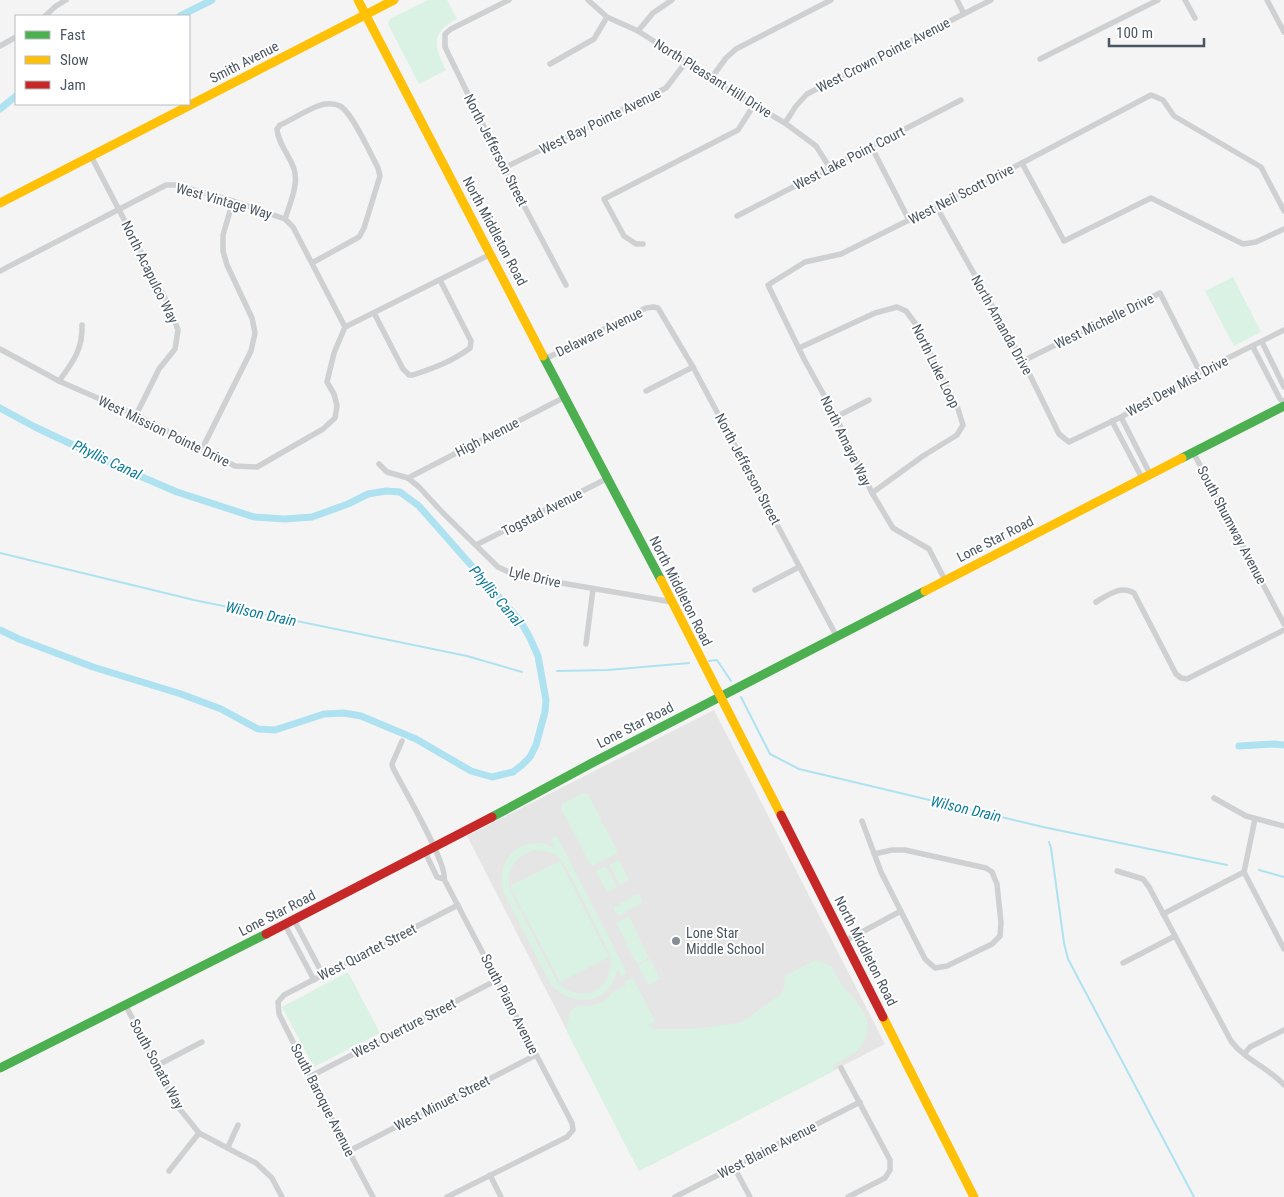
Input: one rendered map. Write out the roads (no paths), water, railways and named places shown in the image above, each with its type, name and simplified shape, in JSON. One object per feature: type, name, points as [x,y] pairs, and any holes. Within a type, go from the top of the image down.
[{"type":"main road","name":"North Middleton Road","points":[[358,0],[721,696],[974,1197]]},
{"type":"main road","name":"Smith Avenue","points":[[0,203],[394,0]]},
{"type":"main road","name":"Lone Star Road","points":[[0,1068],[285,925],[590,764],[1284,406]]},
{"type":"street","points":[[46,15],[66,0]]},
{"type":"street","name":"North Jefferson Street","points":[[509,0],[451,29],[445,34],[445,47],[504,168],[566,285]]},
{"type":"street","name":"North Pleasant Hill Drive","points":[[588,0],[607,17],[638,31],[785,123],[816,146],[830,168]]},
{"type":"street","points":[[638,31],[653,14],[672,0]]},
{"type":"street","points":[[712,77],[726,58],[736,49],[831,0]]},
{"type":"street","points":[[957,0],[964,14]]},
{"type":"street","name":"West Crown Pointe Avenue","points":[[785,123],[796,106],[807,94],[991,0]]},
{"type":"street","points":[[1040,59],[1158,0]]},
{"type":"street","points":[[1185,0],[1194,18]]},
{"type":"street","points":[[1267,0],[1284,32]]},
{"type":"street","points":[[550,64],[594,39],[607,17]]},
{"type":"street","points":[[0,46],[15,38]]},
{"type":"street","name":"West Bay Pointe Avenue","points":[[504,168],[666,88],[686,62]]},
{"type":"street","name":"West Neil Scott Drive","points":[[768,285],[805,262],[841,254],[1152,95],[1163,100],[1174,116],[1261,167],[1284,211]]},
{"type":"street","name":"West Lake Point Court","points":[[737,216],[961,100]]},
{"type":"street","points":[[285,219],[295,185],[295,176],[294,168],[277,138],[276,129],[280,125],[319,105],[339,105],[352,118],[378,168],[380,176],[364,228],[359,237],[312,263]]},
{"type":"street","points":[[643,244],[636,244],[624,236],[604,199],[738,130],[754,105]]},
{"type":"street","points":[[871,146],[909,220]]},
{"type":"street","name":"North Acapulco Way","points":[[91,156],[169,306],[178,330],[174,349],[159,369],[136,416]]},
{"type":"street","points":[[1022,163],[1064,241],[1151,198],[1243,244],[1256,242],[1284,229]]},
{"type":"street","name":"West Vintage Way","points":[[0,271],[166,185],[176,185],[233,201],[285,219],[293,227],[345,327]]},
{"type":"street","points":[[202,448],[251,351],[256,333],[252,318],[231,274],[224,250],[222,236],[233,201]]},
{"type":"street","name":"North Amanda Drive","points":[[936,206],[1023,361],[1059,434],[1069,442]]},
{"type":"street","points":[[345,327],[491,254]]},
{"type":"street","points":[[374,313],[403,369],[409,375],[439,366],[458,357],[470,348],[471,341],[440,280]]},
{"type":"street","name":"North Amaya Way","points":[[768,285],[836,417],[872,494],[893,528],[929,549],[945,580]]},
{"type":"street","name":"West Michelle Drive","points":[[1023,361],[1160,293],[1200,372]]},
{"type":"street","name":"North Jefferson Street","points":[[653,307],[658,308],[693,367],[837,637]]},
{"type":"street","name":"Delaware Avenue","points":[[545,358],[646,308],[653,307]]},
{"type":"street","name":"North Luke Loop","points":[[799,348],[876,313],[897,307],[906,312],[916,323],[958,408],[962,425],[957,435],[923,456],[872,494]]},
{"type":"street","points":[[59,381],[72,364],[83,340],[82,325]]},
{"type":"street","name":"West Mission Pointe Drive","points":[[0,350],[59,381],[136,416],[235,466],[257,467],[323,429],[335,418],[337,406],[334,394],[327,382],[334,353],[345,327]]},
{"type":"street","name":"West Dew Mist Drive","points":[[1069,442],[1112,421],[1200,372],[1284,330]]},
{"type":"street","points":[[1262,342],[1284,387]]},
{"type":"street","points":[[1253,347],[1280,399],[1284,402]]},
{"type":"street","points":[[646,391],[693,367]]},
{"type":"street","name":"High Avenue","points":[[408,478],[565,396]]},
{"type":"street","points":[[836,417],[869,400]]},
{"type":"street","points":[[1121,416],[1146,476]]},
{"type":"street","points":[[1112,421],[1146,476]]},
{"type":"street","name":"South Shumway Avenue","points":[[1193,452],[1284,624]]},
{"type":"street","name":"Lyle Drive","points":[[378,464],[387,472],[408,478],[419,486],[443,513],[498,567],[515,575],[672,602]]},
{"type":"street","name":"Togstad Avenue","points":[[476,545],[608,478]]},
{"type":"street","points":[[755,590],[799,566]]},
{"type":"street","points":[[586,644],[593,589]]},
{"type":"street","points":[[1096,602],[1125,589],[1134,593],[1176,674],[1181,678],[1187,679],[1284,630]]},
{"type":"street","name":"South Piano Avenue","points":[[402,741],[392,764],[393,768],[446,873],[444,879]]},
{"type":"street","points":[[1214,798],[1255,819],[1284,826]]},
{"type":"street","points":[[1255,819],[1244,872],[1284,949]]},
{"type":"street","points":[[862,821],[874,854],[881,872],[925,959],[935,968],[948,966],[992,944],[1000,936],[1001,923],[997,884],[992,872],[986,868],[905,850],[892,850],[874,854]]},
{"type":"street","name":"South Piano Avenue","points":[[425,852],[437,877],[444,879],[572,1123],[573,1130],[567,1137],[490,1175]]},
{"type":"street","points":[[1117,871],[1143,879],[1238,1050],[1284,1085]]},
{"type":"street","points":[[1163,914],[1244,872]]},
{"type":"street","name":"West Quartet Street","points":[[278,1002],[284,995],[458,905]]},
{"type":"street","points":[[845,941],[901,911]]},
{"type":"street","points":[[294,920],[323,975]]},
{"type":"street","points":[[285,925],[314,980]]},
{"type":"street","points":[[1123,963],[1175,936]]},
{"type":"street","name":"West Overture Street","points":[[311,1076],[497,980]]},
{"type":"street","name":"South Baroque Avenue","points":[[278,1002],[279,1014],[373,1197]]},
{"type":"street","name":"South Sonata Way","points":[[126,1004],[175,1103],[199,1133],[256,1163],[272,1178],[282,1197]]},
{"type":"street","points":[[1244,1054],[1250,1047],[1284,1030]]},
{"type":"street","points":[[156,1066],[202,1042]]},
{"type":"street","name":"West Minuet Street","points":[[349,1151],[536,1055]]},
{"type":"street","points":[[841,1068],[890,1160],[890,1170],[885,1178],[848,1197]]},
{"type":"street","name":"West Blaine Avenue","points":[[675,1197],[860,1102]]},
{"type":"street","points":[[228,1148],[238,1125]]},
{"type":"street","points":[[169,1171],[199,1133]]},
{"type":"street","points":[[734,1167],[750,1197]]},
{"type":"street","points":[[447,1197],[490,1175],[501,1197]]},
{"type":"waterway","name":"Phyllis Canal","points":[[182,15],[212,0]]},
{"type":"waterway","name":"Phyllis Canal","points":[[0,109],[15,97]]},
{"type":"waterway","name":"Phyllis Canal","points":[[0,408],[35,427],[128,471],[177,492],[254,517],[285,519],[312,517],[348,504],[368,494],[386,491],[400,492],[419,506],[521,622],[538,656],[546,700],[545,712],[536,745],[530,757],[513,772],[492,777],[471,771],[416,739],[361,716],[344,713],[324,714],[275,730],[258,729],[221,709],[181,694],[93,667],[0,630]]},
{"type":"waterway","name":"Wilson Drain","points":[[0,553],[194,600],[467,656],[522,672]]},
{"type":"waterway","name":"Wilson Drain","points":[[709,661],[717,660],[731,681]]},
{"type":"waterway","name":"Wilson Drain","points":[[557,671],[608,670],[689,663]]},
{"type":"waterway","name":"Wilson Drain","points":[[741,697],[770,754],[799,769],[1043,827],[1227,865]]},
{"type":"waterway","points":[[1239,746],[1284,745]]},
{"type":"waterway","points":[[1049,842],[1068,959],[1194,1197]]},
{"type":"waterway","name":"Wilson Drain","points":[[1259,870],[1284,877]]},
{"type":"place","name":"Lone Star Middle School","points":[[676,941]]}]
